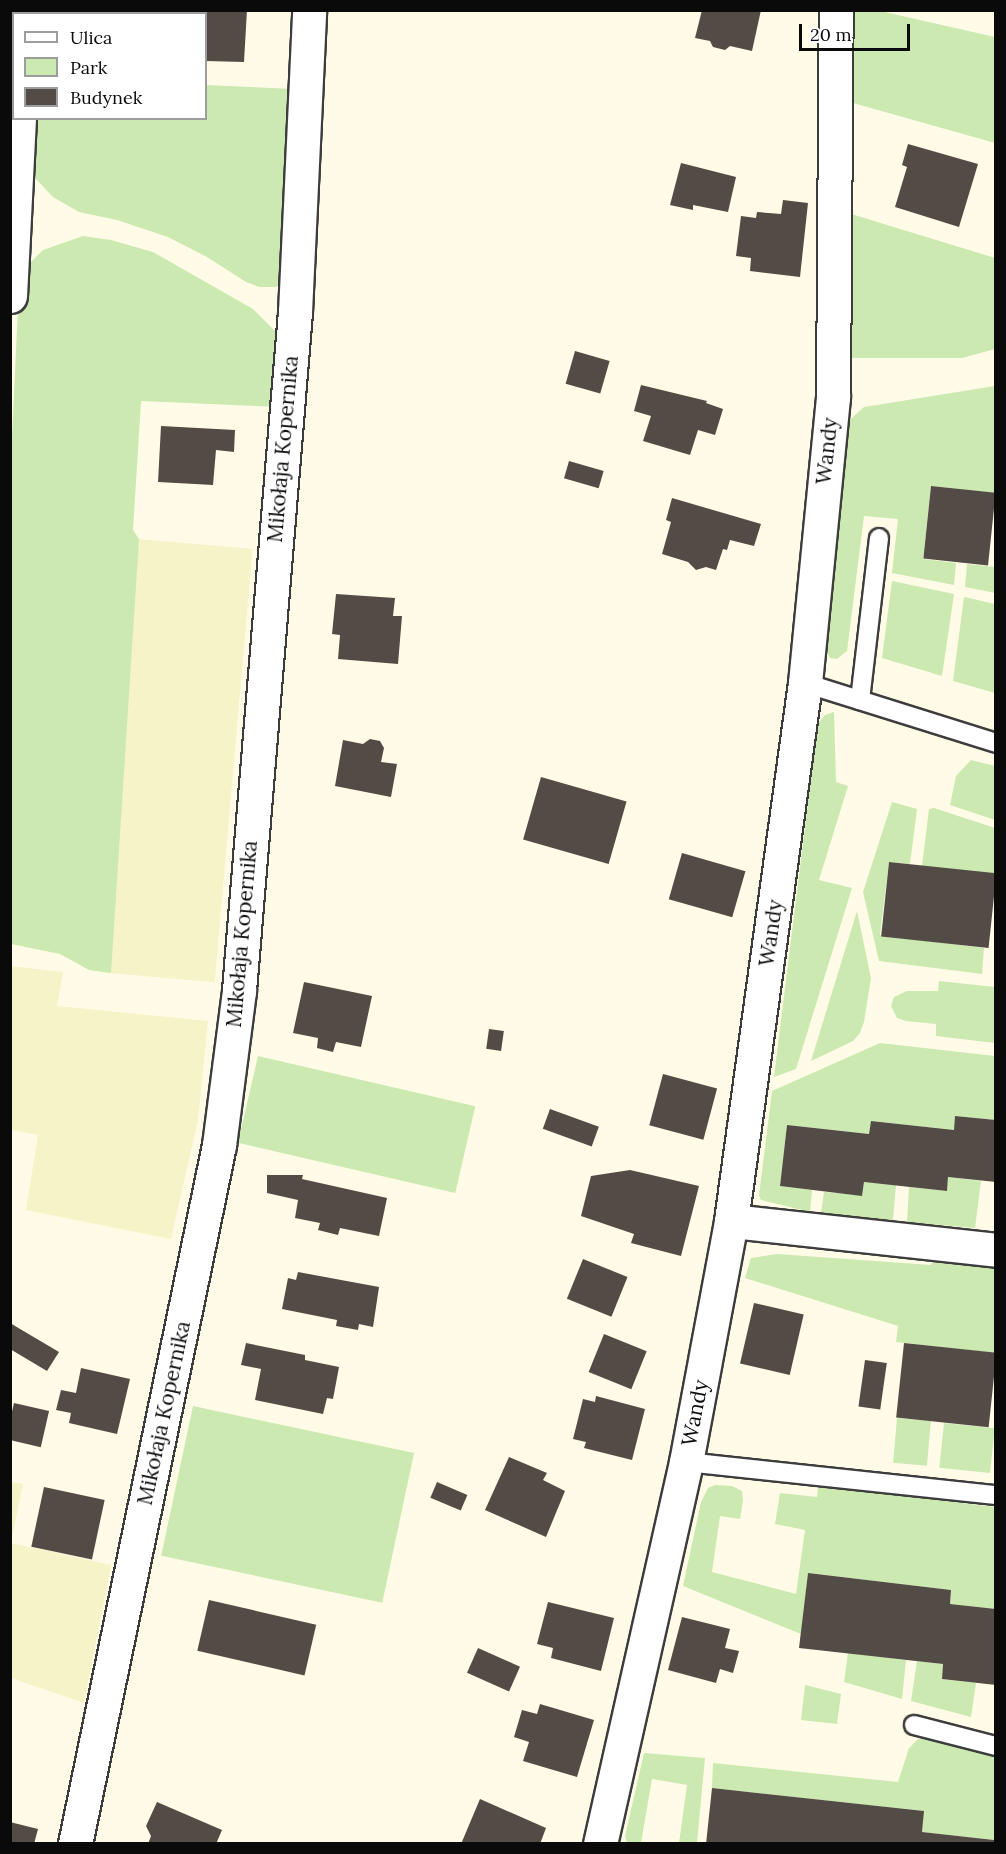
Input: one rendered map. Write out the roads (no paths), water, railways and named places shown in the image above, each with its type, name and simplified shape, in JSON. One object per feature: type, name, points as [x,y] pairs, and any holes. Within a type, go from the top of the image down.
[{"type":"street","name":"Mikołaja Kopernika","points":[[75,1844],[219,1145],[239,990],[295,312],[309,10]]},
{"type":"street","name":"Wandy","points":[[600,1844],[686,1462],[731,1221],[805,682],[833,397],[836,10]]},
{"type":"street","points":[[10,296],[19,120]]},
{"type":"street","points":[[731,1221],[996,1250]]},
{"type":"lane","points":[[860,700],[879,538]]},
{"type":"lane","points":[[805,682],[996,742]]},
{"type":"lane","points":[[686,1462],[996,1495]]},
{"type":"lane","points":[[914,1725],[996,1746]]}]
